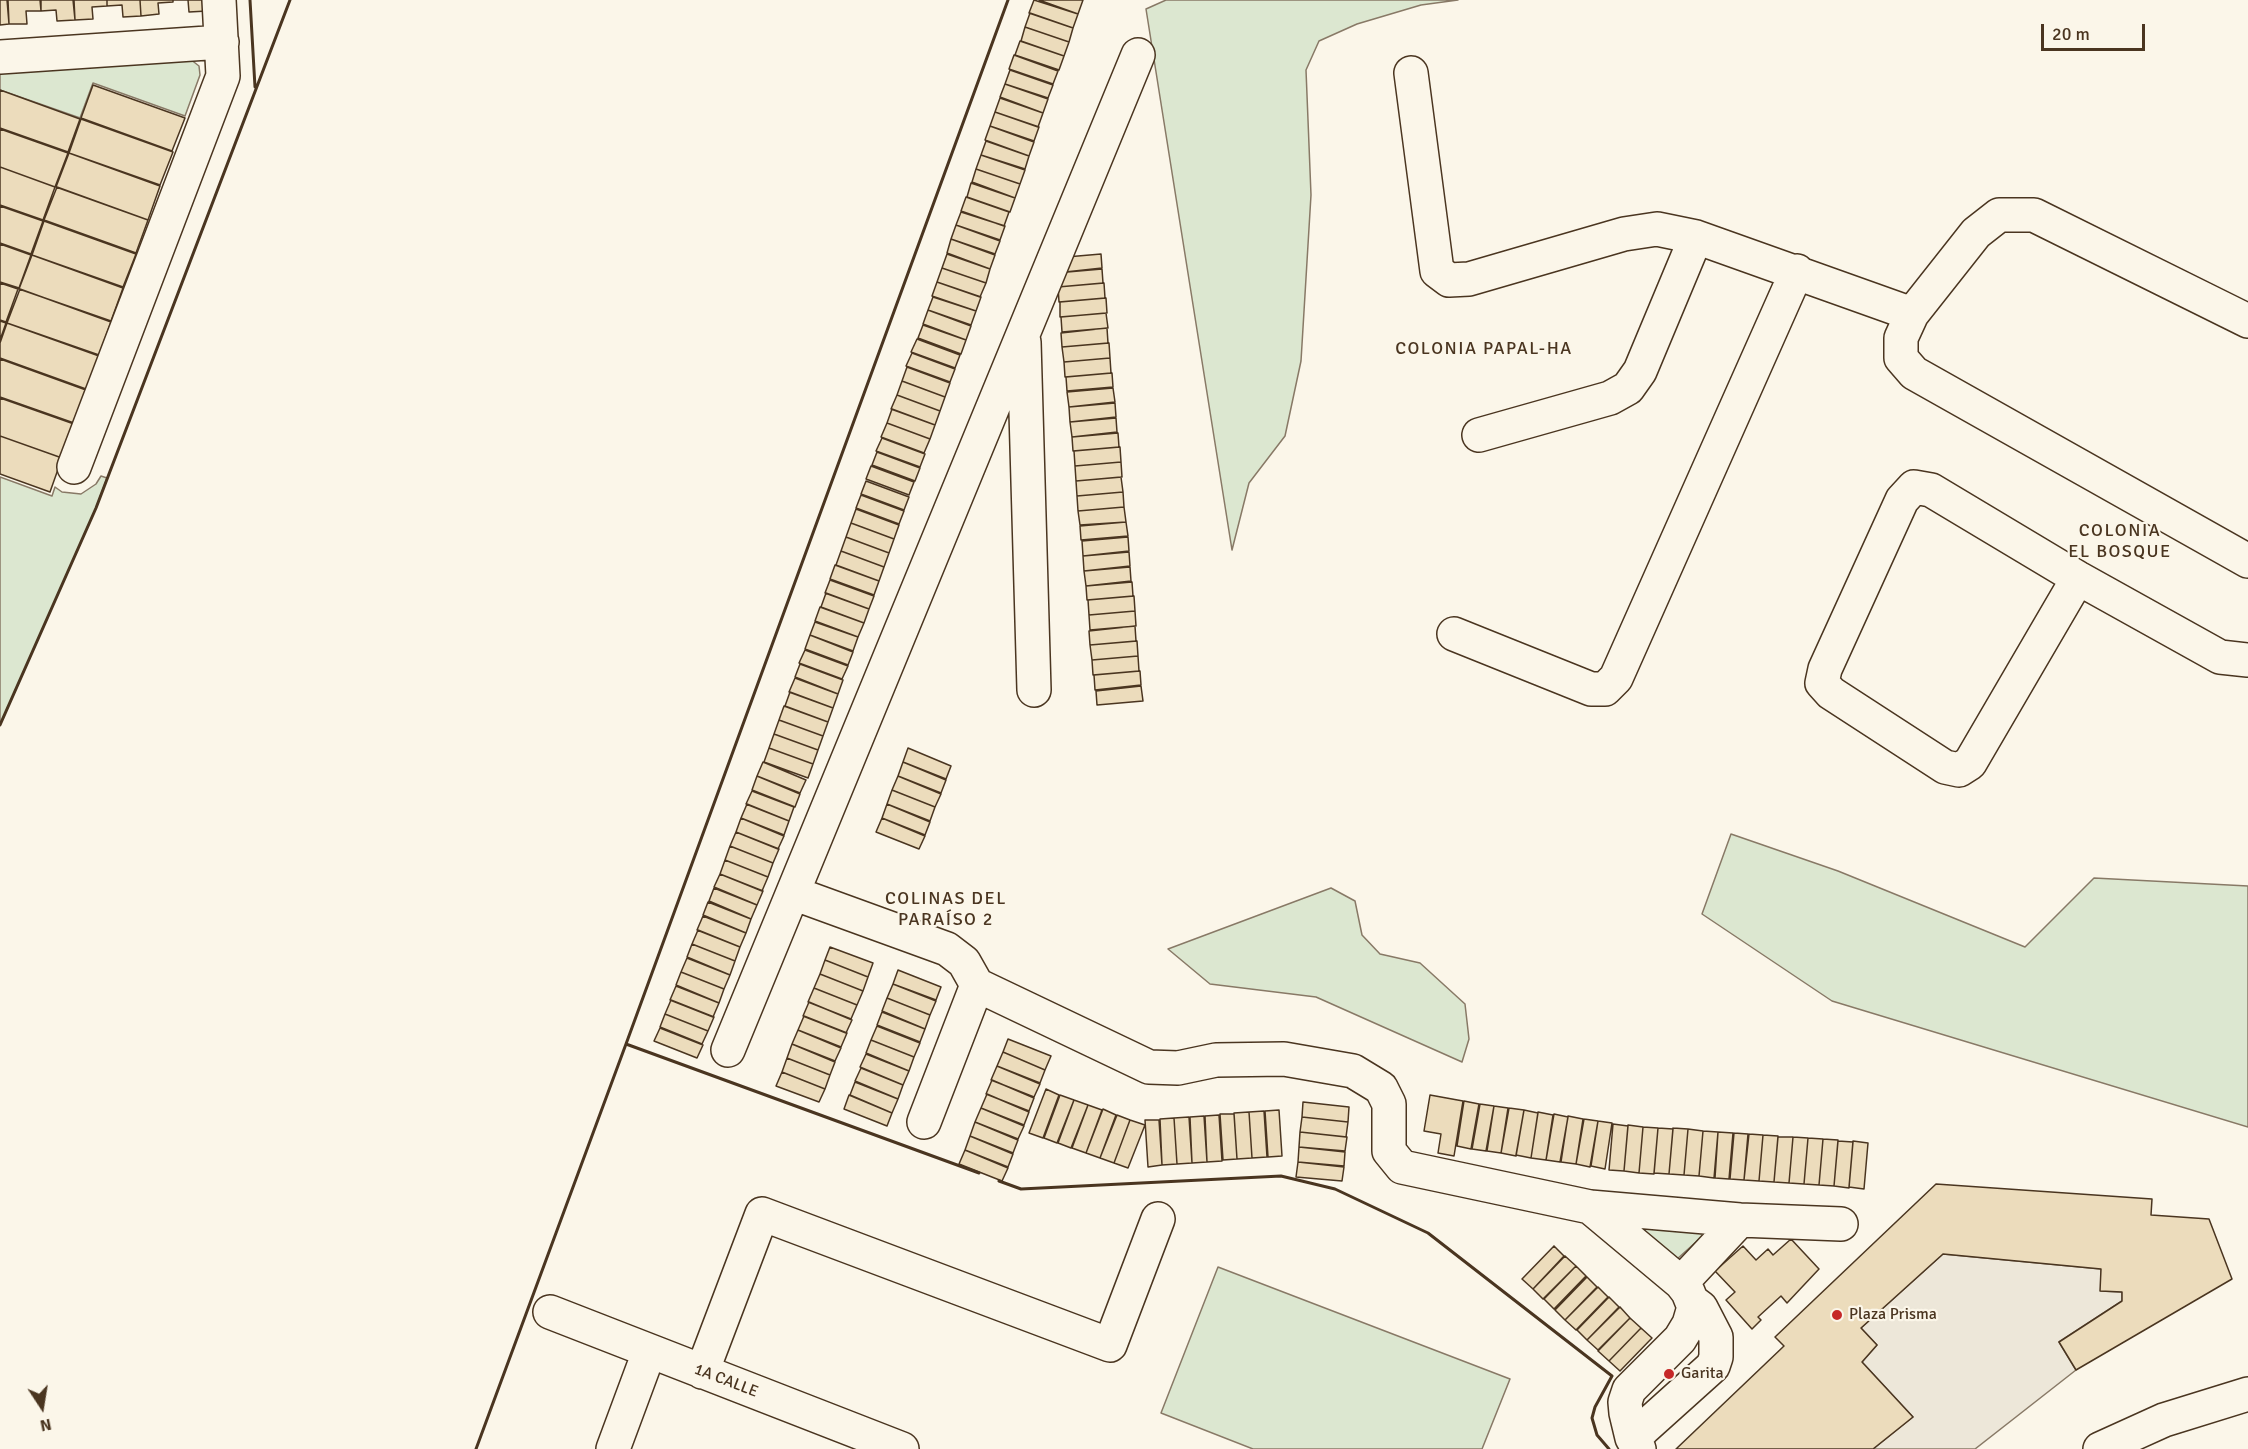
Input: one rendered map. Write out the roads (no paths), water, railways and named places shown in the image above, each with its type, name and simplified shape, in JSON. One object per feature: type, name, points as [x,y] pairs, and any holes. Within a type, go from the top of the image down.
[{"type":"street","points":[[75,467],[222,76],[219,0]]},
{"type":"street","points":[[0,57],[222,42]]},
{"type":"street","points":[[728,1050],[1138,55]]},
{"type":"street","points":[[1411,73],[1437,271],[1449,280],[1469,279],[1624,234],[1657,228],[1696,237],[1797,271],[1912,314]]},
{"type":"street","points":[[2248,321],[2034,215],[1999,215],[1976,233],[1912,314],[1901,338],[1901,358],[1914,373],[2248,561]]},
{"type":"street","points":[[1479,435],[1610,398],[1628,388],[1640,371],[1696,237]]},
{"type":"street","points":[[1454,634],[1591,689],[1605,688],[1616,678],[1797,271]]},
{"type":"street","points":[[1024,331],[1034,690]]},
{"type":"street","points":[[2078,578],[1970,763],[1959,770],[1945,767],[1832,693],[1822,683],[1825,669],[1902,500],[1914,487],[1931,490],[2078,578],[2220,657],[2248,660]]},
{"type":"street","points":[[793,893],[946,949],[964,962],[977,985],[1149,1067],[1179,1068],[1216,1060],[1284,1059],[1353,1071],[1381,1088],[1389,1104],[1389,1151],[1402,1167],[1590,1207],[1740,1220],[1841,1224]]},
{"type":"street","points":[[924,1122],[977,985]]},
{"type":"street","points":[[1590,1207],[1687,1292],[1706,1316],[1718,1347],[1713,1366],[1644,1428],[1637,1436],[1637,1447]]},
{"type":"street","points":[[702,1372],[762,1214],[1110,1345],[1158,1219]]},
{"type":"street","points":[[1687,1292],[1740,1220]]},
{"type":"street","points":[[1637,1447],[1626,1413],[1625,1402],[1629,1390],[1680,1339],[1693,1316],[1687,1292]]},
{"type":"street","name":"1A CALLE","points":[[550,1312],[902,1449]]},
{"type":"street","points":[[613,1449],[649,1352]]},
{"type":"street","points":[[2100,1449],[2164,1420],[2248,1395]]},
{"type":"place","name":"Plaza Prisma","points":[[1837,1315]]},
{"type":"place","name":"Garita","points":[[1669,1374]]},
{"type":"district","name":"COLONIA PAPAL-HA","points":[[1484,349]]},
{"type":"district","name":"COLONIA EL BOSQUE","points":[[2120,541]]},
{"type":"district","name":"COLINAS DEL PARAÍSO 2","points":[[946,909]]}]
